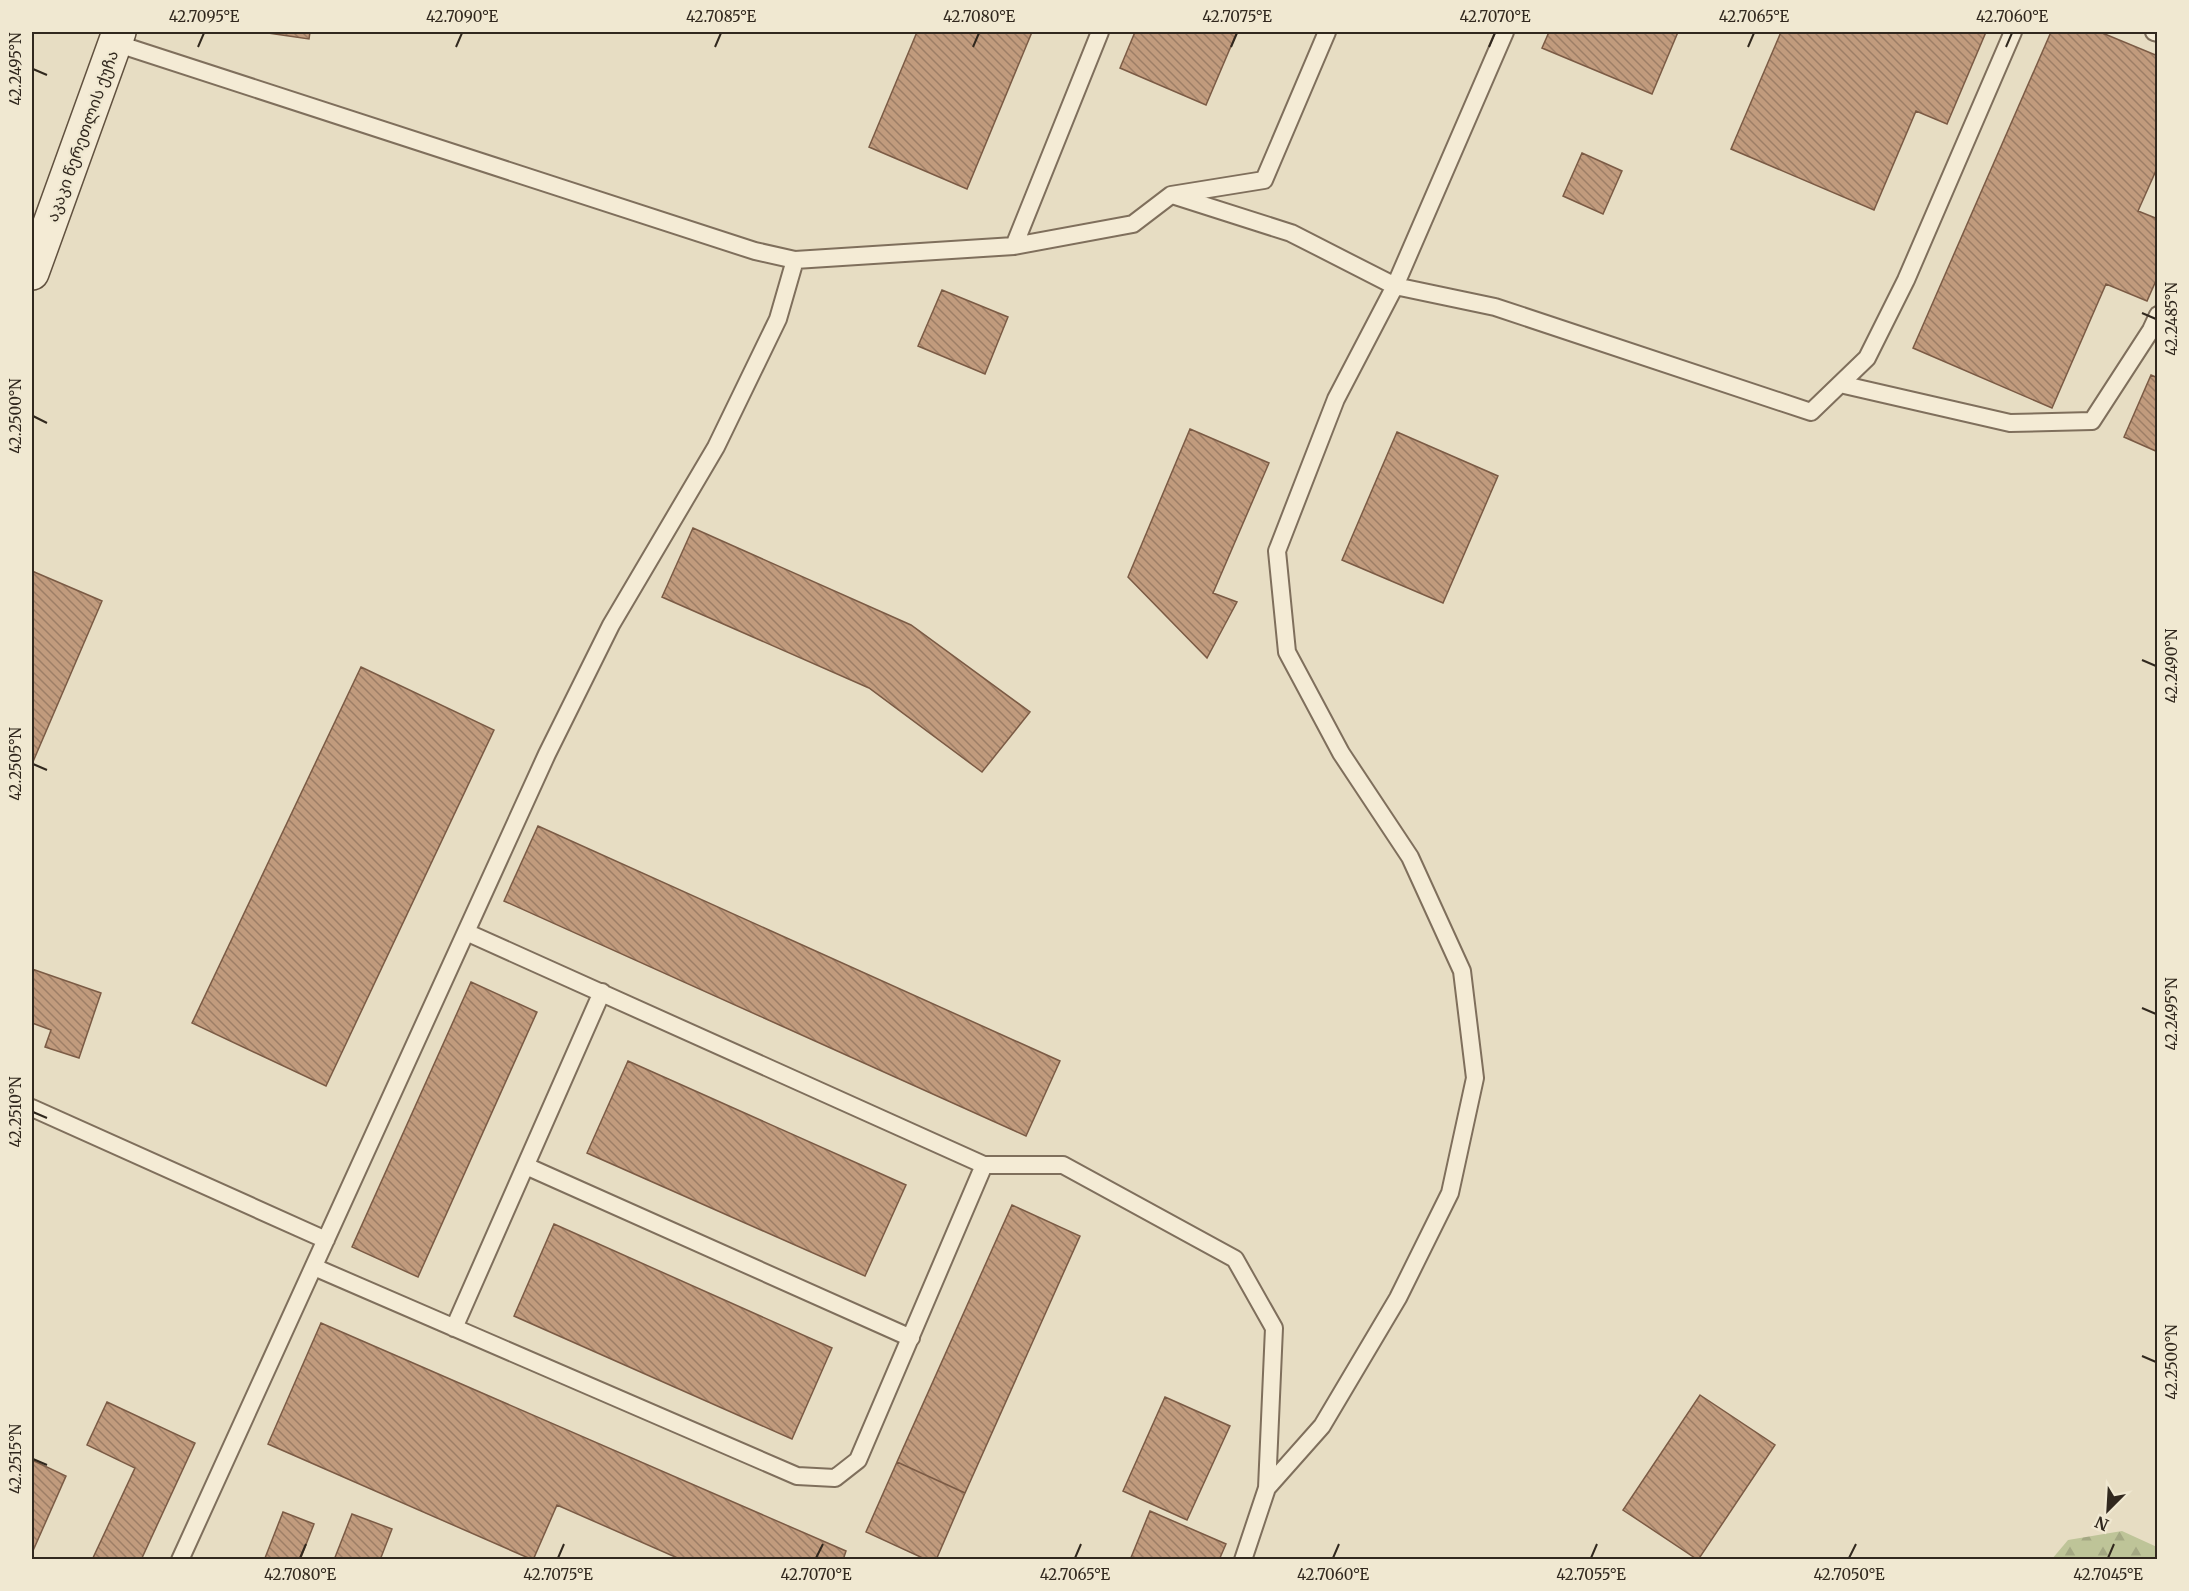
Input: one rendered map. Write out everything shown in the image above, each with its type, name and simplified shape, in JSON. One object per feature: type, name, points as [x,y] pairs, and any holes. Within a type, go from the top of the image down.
[{"type":"main road","name":"აკაკი წერეთლის ქუჩა","points":[[32,273],[117,37]]},
{"type":"lane","points":[[1014,246],[1100,32]]},
{"type":"lane","points":[[117,37],[755,251],[795,260],[1014,246],[1133,224],[1171,195],[1264,180],[1327,32]]},
{"type":"lane","points":[[1267,1488],[1322,1426],[1398,1298],[1450,1193],[1475,1078],[1461,971],[1410,857],[1341,753],[1287,652],[1277,551],[1336,399],[1395,286],[1504,32]]},
{"type":"lane","points":[[1171,195],[1291,233],[1395,286],[1495,307],[1811,411],[1867,358],[1901,290],[2013,32]]},
{"type":"lane","points":[[180,1560],[547,753],[611,625],[716,447],[778,319],[795,260]]},
{"type":"lane","points":[[1840,384],[2010,423],[2092,421],[2151,330],[2157,315]]},
{"type":"lane","points":[[466,932],[984,1165],[1063,1165],[1235,1259],[1274,1328],[1267,1488],[1243,1560]]},
{"type":"lane","points":[[454,1328],[602,992]]},
{"type":"lane","points":[[32,1108],[326,1240]]},
{"type":"lane","points":[[314,1267],[797,1476],[835,1478],[858,1460],[984,1165]]},
{"type":"lane","points":[[526,1166],[911,1338]]},
{"type":"green space","points":[[2122,1531],[2157,1547],[2157,1559],[2052,1559],[2068,1540]]},
{"type":"building","points":[[261,32],[310,32],[309,39]]},
{"type":"building","points":[[917,32],[1032,32],[967,189],[869,147]]},
{"type":"building","points":[[1135,32],[1237,32],[1206,105],[1120,68]]},
{"type":"building","points":[[1549,32],[1678,32],[1652,94],[1542,48]]},
{"type":"building","points":[[1781,32],[1986,32],[1947,124],[1916,111],[1874,210],[1731,149]]},
{"type":"building","points":[[2051,32],[2100,32],[2158,56],[2158,166],[2138,211],[2158,219],[2158,276],[2147,301],[2106,284],[2052,408],[1913,348]]},
{"type":"building","points":[[1582,153],[1622,171],[1603,214],[1563,196]]},
{"type":"building","points":[[942,290],[1008,317],[985,374],[918,346]]},
{"type":"building","points":[[2151,375],[2158,378],[2158,452],[2124,437]]},
{"type":"building","points":[[1190,429],[1269,463],[1213,593],[1237,602],[1207,658],[1128,577]]},
{"type":"building","points":[[1397,432],[1498,476],[1443,603],[1342,560]]},
{"type":"building","points":[[693,528],[911,625],[1030,712],[982,772],[869,688],[662,597]]},
{"type":"building","points":[[32,571],[102,601],[32,764]]},
{"type":"building","points":[[361,667],[494,730],[326,1086],[192,1023]]},
{"type":"building","points":[[538,826],[1060,1061],[1026,1136],[504,901]]},
{"type":"building","points":[[32,969],[101,993],[79,1058],[45,1047],[51,1030],[32,1023]]},
{"type":"building","points":[[471,982],[537,1012],[418,1277],[352,1247]]},
{"type":"building","points":[[628,1061],[906,1185],[865,1276],[587,1153]]},
{"type":"building","points":[[1012,1205],[1080,1236],[965,1493],[897,1462]]},
{"type":"building","points":[[554,1224],[832,1348],[792,1439],[514,1316]]},
{"type":"building","points":[[321,1323],[846,1551],[843,1560],[682,1560],[557,1505],[533,1560],[268,1444]]},
{"type":"building","points":[[1700,1395],[1775,1445],[1698,1560],[1623,1510]]},
{"type":"building","points":[[1165,1397],[1230,1426],[1187,1520],[1123,1491]]},
{"type":"building","points":[[107,1402],[195,1443],[141,1560],[92,1560],[135,1468],[87,1445]]},
{"type":"building","points":[[32,1460],[66,1476],[32,1553]]},
{"type":"building","points":[[897,1462],[965,1493],[936,1560],[927,1560],[866,1532]]},
{"type":"building","points":[[1150,1511],[1226,1544],[1219,1560],[1130,1560]]},
{"type":"building","points":[[283,1512],[314,1524],[300,1560],[265,1558]]},
{"type":"building","points":[[352,1514],[392,1529],[380,1560],[334,1560]]}]
